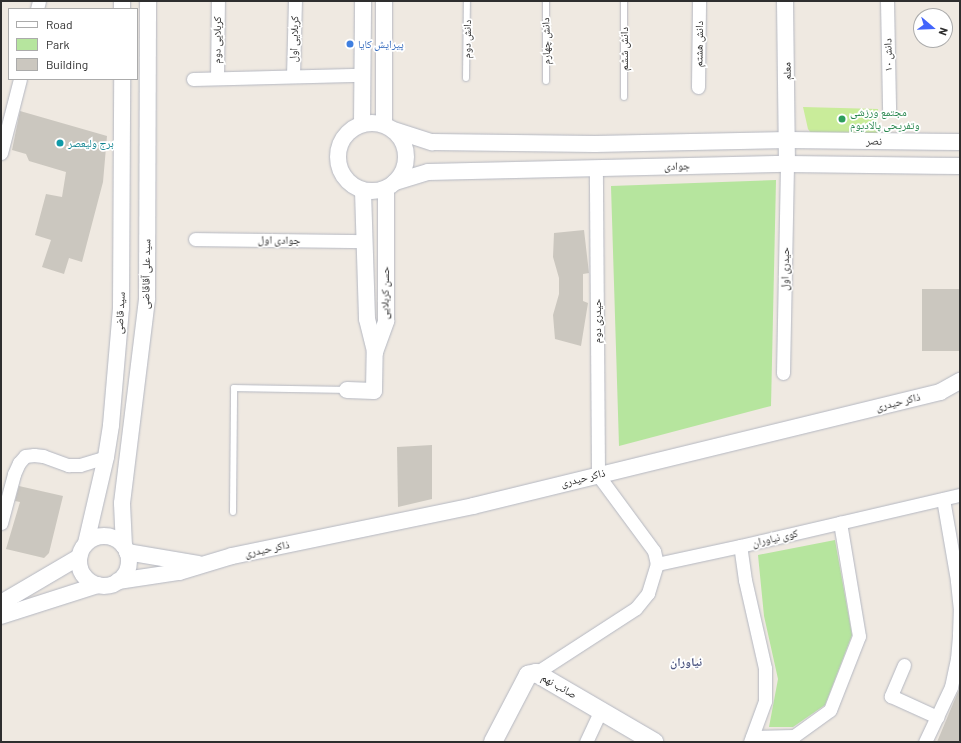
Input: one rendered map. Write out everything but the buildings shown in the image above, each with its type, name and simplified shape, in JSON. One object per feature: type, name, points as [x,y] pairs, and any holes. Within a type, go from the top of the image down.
[{"type":"main road","name":"صائب نهم","points":[[493,742],[528,675],[536,673],[654,742]]},
{"type":"street","name":"سید علی آقاقاضی","points":[[125,549],[122,503],[147,299],[148,1]]},
{"type":"street","name":"کربلایی دوم","points":[[217,78],[218,1]]},
{"type":"street","name":"کربلایی اول","points":[[293,76],[295,1]]},
{"type":"street","points":[[362,124],[363,1]]},
{"type":"street","points":[[384,1],[389,127],[402,139],[406,156],[403,173],[391,186],[374,192],[363,191],[353,186],[345,179],[339,169],[337,158],[339,147],[344,137],[352,129],[362,124],[373,122],[389,127],[432,142],[595,144],[788,140]]},
{"type":"street","name":"دانش هشتم","points":[[698,87],[699,1]]},
{"type":"street","name":"معلم","points":[[785,1],[788,140],[787,164]]},
{"type":"street","name":"دانش ۱۰","points":[[887,1],[889,109]]},
{"type":"street","points":[[193,79],[362,75]]},
{"type":"street","points":[[1,153],[20,80]]},
{"type":"street","name":"سید قاضی","points":[[83,550],[106,458],[111,425],[121,308],[122,80]]},
{"type":"street","name":"نصر","points":[[788,140],[960,142]]},
{"type":"street","points":[[595,144],[596,168]]},
{"type":"street","name":"جوادی","points":[[391,186],[428,172],[787,164],[960,166]]},
{"type":"street","name":"حیدری اول","points":[[783,373],[787,164]]},
{"type":"street","name":"حیدری دوم","points":[[596,168],[598,475]]},
{"type":"street","name":"حسن کربلایی","points":[[375,352],[386,321],[391,186]]},
{"type":"street","name":"حسن کربلایی","points":[[363,191],[367,319],[375,352]]},
{"type":"street","name":"جوادی اول","points":[[194,239],[364,241]]},
{"type":"street","points":[[347,390],[374,391],[375,352]]},
{"type":"street","name":"ذاکر حیدری","points":[[118,581],[180,572],[232,556],[473,506],[940,392],[960,381]]},
{"type":"street","points":[[1,523],[14,474],[19,463],[25,456],[43,456],[68,465],[80,465],[106,458],[127,461]]},
{"type":"street","points":[[536,673],[636,608],[648,593],[657,564],[654,551],[598,475]]},
{"type":"street","name":"کوی نیاوران","points":[[751,740],[765,701],[765,668],[745,580],[740,546],[960,495]]},
{"type":"street","points":[[924,742],[951,687],[957,659],[960,634],[960,610],[957,580],[943,499]]},
{"type":"street","points":[[751,740],[794,736],[830,710],[859,636],[840,523]]},
{"type":"street","points":[[1,603],[83,550],[92,539],[106,536],[119,541],[125,549],[128,565],[123,577],[118,581],[105,586],[91,582],[81,571],[83,550]]},
{"type":"street","points":[[657,564],[740,546]]},
{"type":"street","points":[[125,549],[178,561],[203,564]]},
{"type":"street","points":[[1,616],[98,585]]},
{"type":"street","points":[[904,665],[891,696],[937,717]]},
{"type":"street","points":[[586,742],[601,710]]},
{"type":"lane","name":"دانش دوم","points":[[466,78],[467,1]]},
{"type":"lane","name":"دانش چهارم","points":[[546,1],[546,81]]},
{"type":"lane","name":"دانش ششم","points":[[624,1],[624,97]]},
{"type":"lane","points":[[233,512],[234,388],[347,390]]},
{"type":"green space","name":"مجتمع ورزشی وتفریحی پالادیوم","points":[[803,107],[878,109],[878,136],[811,133],[808,129]]},
{"type":"green space","points":[[776,180],[771,406],[619,446],[611,186]]},
{"type":"green space","points":[[835,540],[852,635],[825,705],[793,727],[769,727],[778,679],[764,616],[758,555]]},
{"type":"place","name":"پیرایش کایا","points":[[350,44]]},
{"type":"place","name":"مجتمع ورزشی وتفریحی پالادیوم","points":[[842,119]]},
{"type":"place","name":"برج ولیعصر","points":[[60,143]]},
{"type":"district","name":"نیاوران","points":[[686,662]]}]
